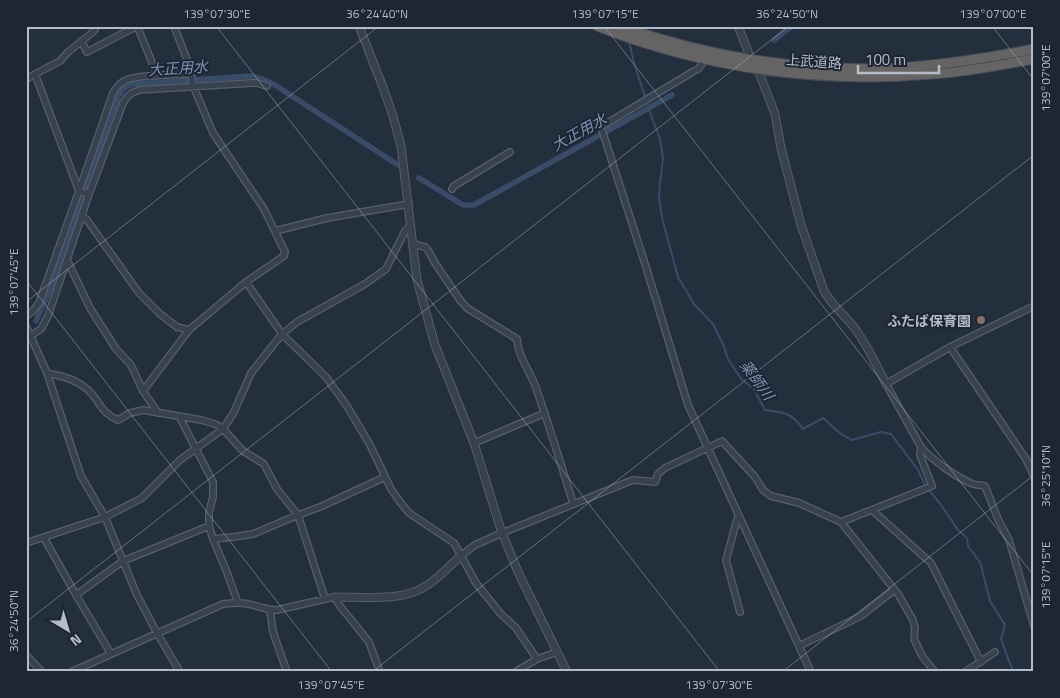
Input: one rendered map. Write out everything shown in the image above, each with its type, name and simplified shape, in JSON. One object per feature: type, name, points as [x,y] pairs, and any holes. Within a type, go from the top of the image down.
[{"type":"highway","name":"上武道路","points":[[597,26],[633,31],[694,49],[776,63],[836,68],[895,68],[969,61],[1034,49]]},
{"type":"highway","name":"上武道路","points":[[617,30],[635,41],[705,60],[795,74],[841,77],[933,74],[1034,59]]},
{"type":"street","points":[[26,79],[60,61],[93,32],[97,26]]},
{"type":"street","points":[[81,42],[87,52],[137,26],[156,76]]},
{"type":"street","points":[[143,391],[189,330],[246,282],[284,256],[285,252],[264,208],[212,133],[174,26]]},
{"type":"street","points":[[359,26],[394,116],[402,148],[419,287],[435,345],[474,443],[502,533],[518,574],[567,672]]},
{"type":"street","points":[[738,26],[751,59],[763,80],[775,114],[781,148],[801,225],[824,291],[839,312],[856,329],[927,455],[953,473],[974,484],[985,486],[998,519],[1009,540],[1034,626]]},
{"type":"street","points":[[705,60],[698,69],[601,127],[688,404],[811,672]]},
{"type":"street","points":[[35,74],[84,192]]},
{"type":"street","points":[[28,338],[40,329],[48,316],[82,216],[84,192],[115,90],[128,80],[156,76],[256,83],[266,86]]},
{"type":"street","points":[[26,316],[39,303],[123,103],[128,96],[139,90],[192,80]]},
{"type":"street","points":[[452,188],[510,152]]},
{"type":"street","points":[[275,231],[327,218],[409,204]]},
{"type":"street","points":[[82,216],[87,220],[139,293],[160,314],[177,327],[189,330]]},
{"type":"street","points":[[26,543],[104,517],[142,498],[180,460],[223,429],[234,412],[251,373],[282,334],[297,322],[365,284],[386,269],[405,231],[411,225]]},
{"type":"street","points":[[413,244],[425,247],[428,250],[466,308],[518,339],[524,365],[531,374],[573,503]]},
{"type":"street","points":[[67,260],[90,308],[116,349],[131,365],[143,391],[158,413]]},
{"type":"street","points":[[246,282],[282,334],[326,377],[347,406],[370,445],[391,489],[409,513],[454,543],[476,583],[500,613],[516,628],[538,659]]},
{"type":"street","points":[[886,384],[950,347],[1034,306]]},
{"type":"street","points":[[26,326],[28,338],[47,373],[81,476],[104,517],[157,633],[180,672]]},
{"type":"street","points":[[950,347],[1026,459],[1034,476]]},
{"type":"street","points":[[47,373],[66,377],[77,382],[89,390],[108,416],[118,420],[130,413],[143,410],[201,420],[215,424],[223,429],[242,451],[264,464],[277,489],[298,515],[325,599]]},
{"type":"street","points":[[474,443],[544,413]]},
{"type":"street","points":[[179,416],[213,482],[209,526],[238,603]]},
{"type":"street","points":[[71,672],[223,604],[249,604],[277,610],[334,597],[392,597],[414,592],[427,586],[475,545],[573,503],[633,480],[655,482],[658,474],[665,468],[722,441],[771,496],[799,503],[841,522],[898,594],[913,620],[915,628],[914,639],[922,656],[935,672]]},
{"type":"street","points":[[841,522],[932,486],[920,455],[921,447]]},
{"type":"street","points":[[213,538],[253,534],[320,507],[385,477]]},
{"type":"street","points":[[872,510],[931,563],[981,662]]},
{"type":"street","points":[[738,516],[726,560],[740,612]]},
{"type":"street","points":[[76,595],[123,561],[209,526]]},
{"type":"street","points":[[44,538],[111,654]]},
{"type":"street","points":[[799,646],[862,616],[894,590]]},
{"type":"street","points":[[334,597],[369,642],[380,672]]},
{"type":"street","points":[[270,610],[272,632],[286,672]]},
{"type":"street","points":[[514,672],[538,659],[557,652]]},
{"type":"street","points":[[965,672],[995,652]]},
{"type":"street","points":[[26,655],[42,672]]},
{"type":"waterway","name":"大正用水","points":[[774,40],[792,26]]},
{"type":"waterway","name":"薬師川","points":[[629,41],[634,63],[660,139],[663,158],[659,197],[662,218],[678,277],[694,304],[713,324],[728,359],[741,379],[754,389],[765,410],[787,414],[803,429],[823,418],[841,434],[852,440],[881,432],[891,434],[918,470],[925,485],[958,530],[967,538],[968,546],[980,562],[990,601],[1005,625],[1001,639],[1014,672]]},
{"type":"waterway","name":"大正用水","points":[[36,321],[68,242],[85,188],[118,97],[124,88],[133,84],[251,76],[262,79],[275,85],[398,165]]},
{"type":"waterway","name":"大正用水","points":[[419,178],[463,205],[474,205],[672,95]]},
{"type":"place","name":"ふたば保育園","points":[[981,320]]}]
